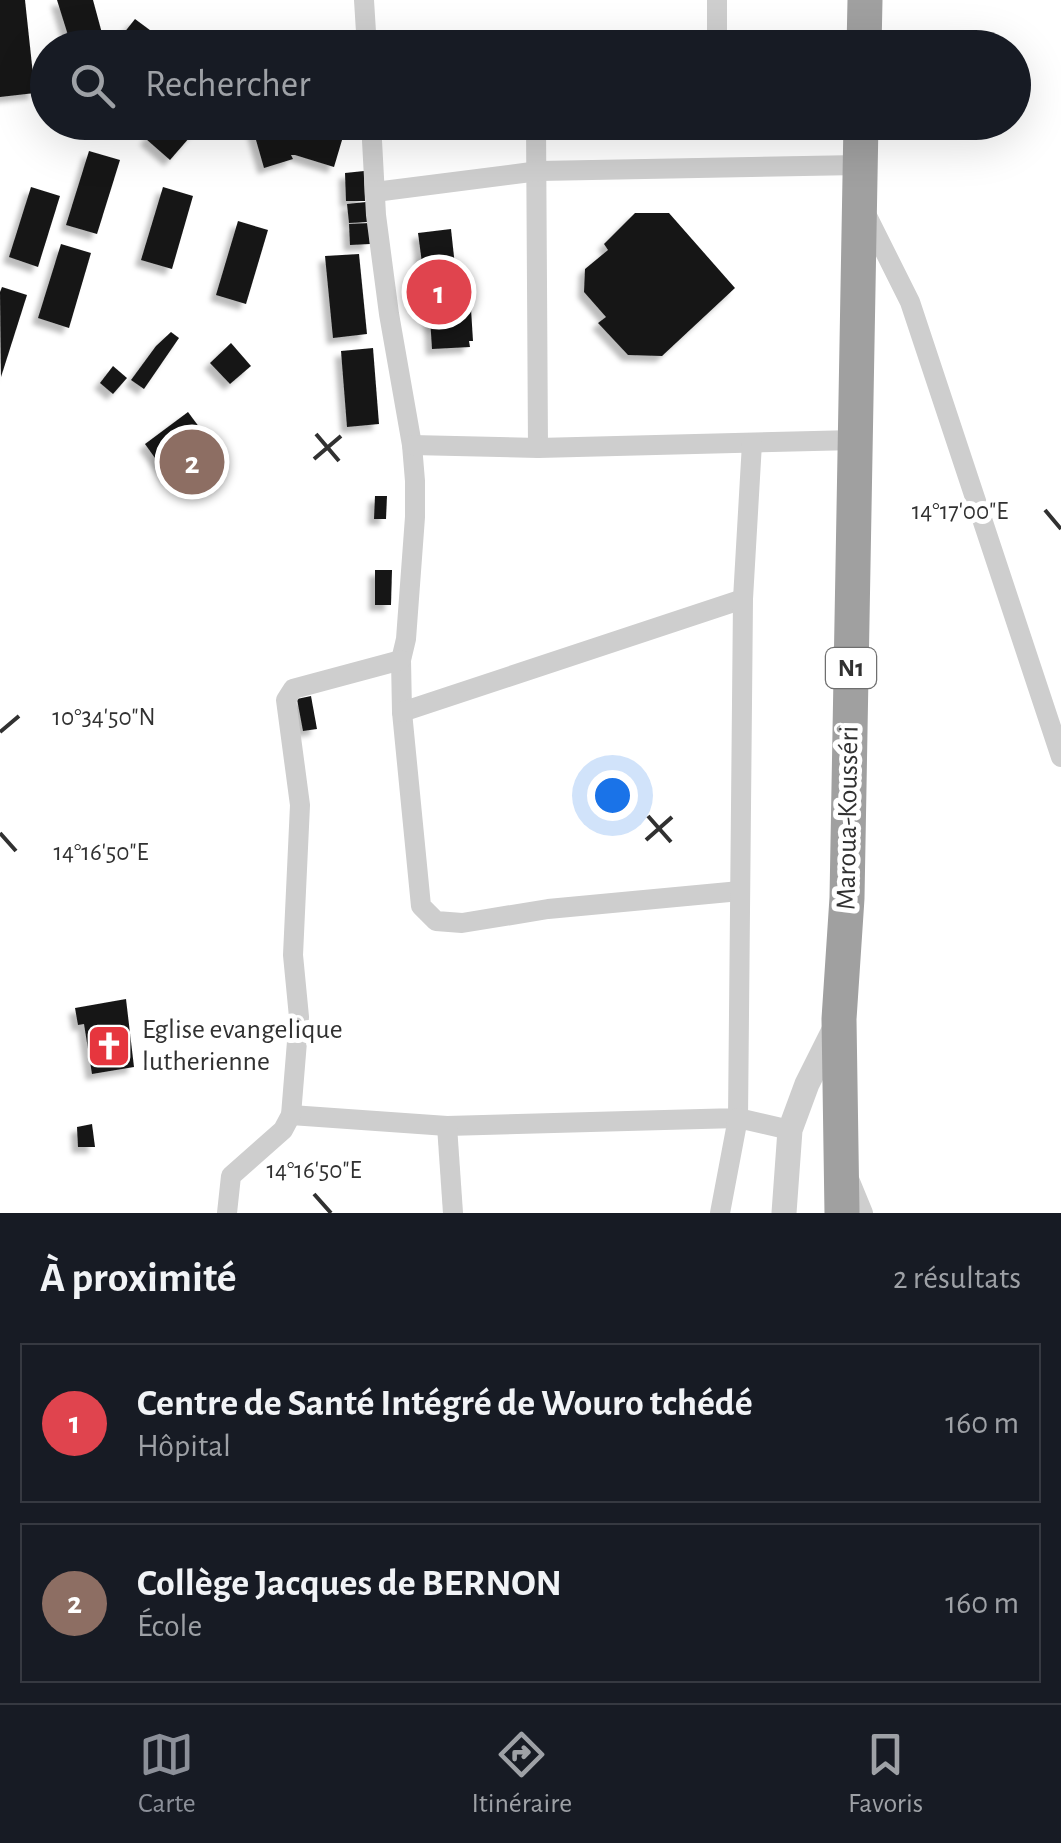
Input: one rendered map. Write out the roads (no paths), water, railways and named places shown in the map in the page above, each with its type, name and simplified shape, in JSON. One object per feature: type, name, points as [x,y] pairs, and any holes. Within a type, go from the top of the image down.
[{"type":"highway","points":[[864,30],[865,0]]},
{"type":"highway","name":"Maroua-Kousséri","points":[[842,1213],[840,1020],[847,898],[860,140]]},
{"type":"street","points":[[364,0],[366,30]]},
{"type":"street","points":[[717,0],[718,30]]},
{"type":"street","points":[[372,140],[389,314],[412,445],[416,518],[401,660],[402,712],[421,906],[436,921],[462,923],[548,910],[740,891]]},
{"type":"street","points":[[537,140],[538,448]]},
{"type":"street","points":[[375,192],[538,171],[859,181],[910,302],[1061,758]]},
{"type":"street","points":[[412,445],[538,448],[855,440]]},
{"type":"street","points":[[720,1213],[738,1118],[742,599],[752,442]]},
{"type":"street","points":[[402,712],[742,599]]},
{"type":"street","points":[[227,1213],[231,1176],[283,1130],[291,1115],[298,1017],[293,955],[300,804],[286,700],[294,689],[401,660]]},
{"type":"street","points":[[784,1213],[790,1130],[807,1084],[840,1020]]},
{"type":"street","points":[[291,1115],[447,1126],[738,1118],[790,1130]]},
{"type":"street","points":[[447,1126],[453,1213]]},
{"type":"street","points":[[841,1158],[863,1213]]},
{"type":"place","name":"Centre de Santé Intégré de Wouro tchédé","points":[[439,292]]},
{"type":"place","name":"Collège Jacques de BERNON","points":[[192,462]]},
{"type":"place","name":"Eglise evangelique lutherienne","points":[[109,1046]]}]
